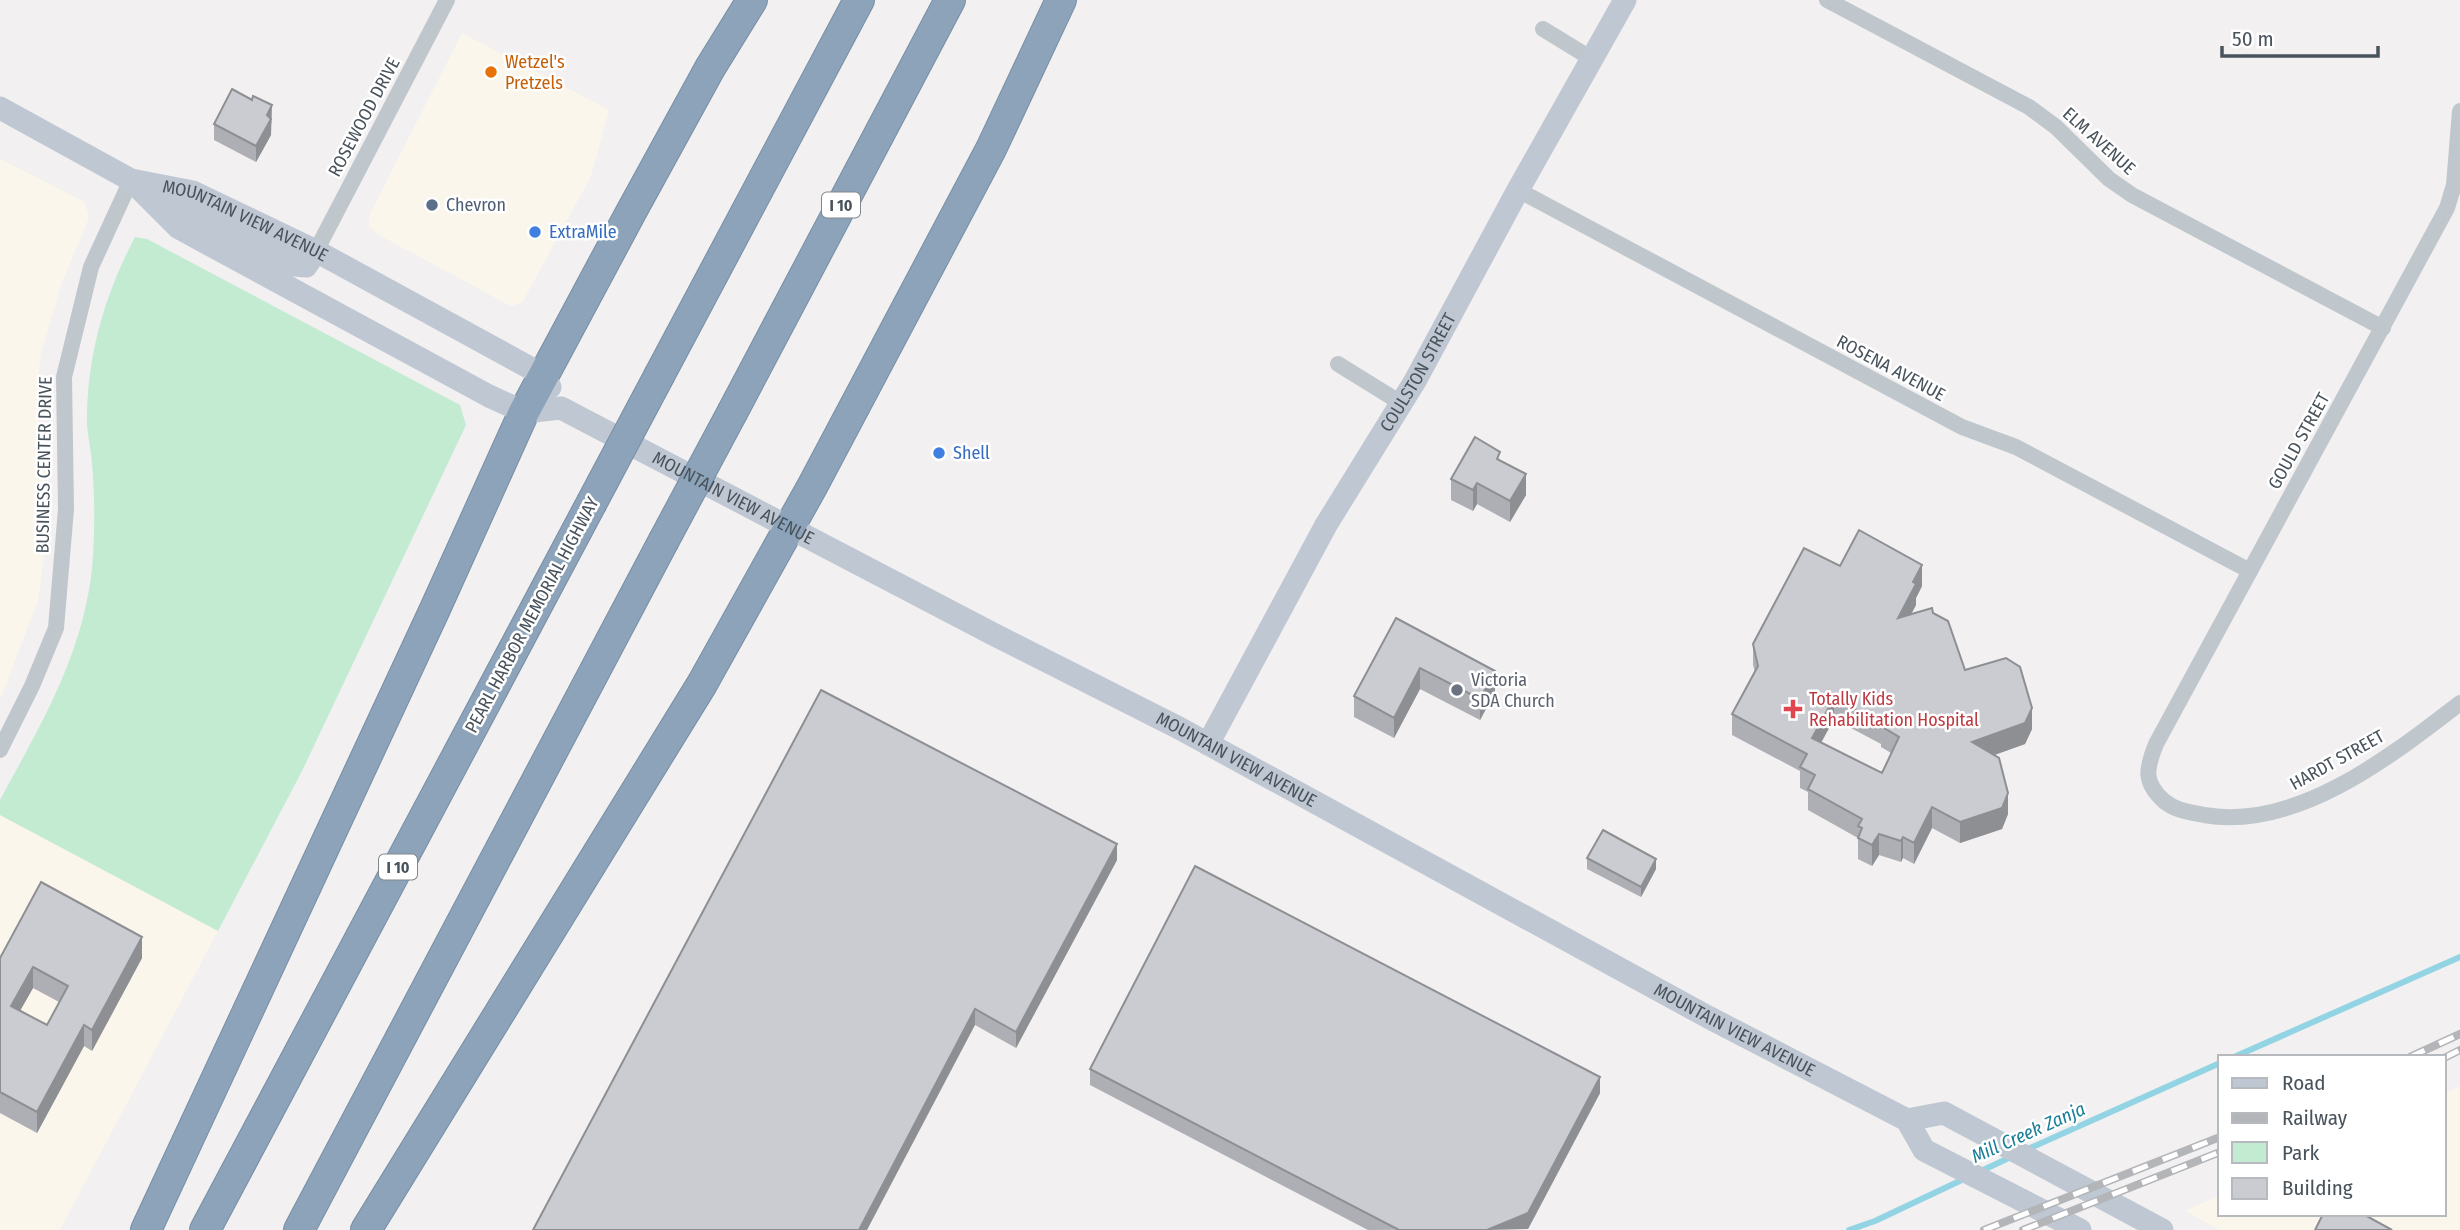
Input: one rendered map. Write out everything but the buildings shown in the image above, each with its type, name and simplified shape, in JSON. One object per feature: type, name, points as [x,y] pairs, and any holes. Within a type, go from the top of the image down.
[{"type":"highway","points":[[146,1230],[524,412],[636,201],[710,68],[752,0]]},
{"type":"highway","name":"PEARL HARBOR MEMORIAL HIGHWAY","points":[[205,1230],[859,0]]},
{"type":"highway","name":"I 10","points":[[299,1230],[950,0]]},
{"type":"highway","points":[[366,1230],[702,684],[789,528],[991,149],[1061,0]]},
{"type":"main road","name":"COULSTON STREET","points":[[1208,744],[1326,525],[1401,403],[1625,0]]},
{"type":"main road","name":"MOUNTAIN VIEW AVENUE","points":[[0,108],[131,180],[179,228],[478,390],[524,412]]},
{"type":"main road","name":"MOUNTAIN VIEW AVENUE","points":[[131,180],[193,192],[316,251],[543,375]]},
{"type":"main road","points":[[524,412],[561,408],[543,375]]},
{"type":"main road","name":"MOUNTAIN VIEW AVENUE","points":[[561,408],[1208,744],[1708,1017],[1907,1120]]},
{"type":"main road","points":[[2080,1230],[1924,1150],[1907,1120],[1944,1113],[2162,1230]]},
{"type":"street","name":"ROSEWOOD DRIVE","points":[[316,251],[447,0]]},
{"type":"street","name":"ELM AVENUE","points":[[1827,0],[2029,107],[2056,127],[2109,179],[2132,195],[2383,328]]},
{"type":"street","points":[[1543,29],[1591,59]]},
{"type":"street","name":"GOULD STREET","points":[[2149,782],[2148,764],[2156,744],[2383,328],[2451,197],[2460,111]]},
{"type":"street","name":"BUSINESS CENTER DRIVE","points":[[0,750],[32,686],[56,628],[66,509],[64,377],[91,267],[131,180]]},
{"type":"street","name":"ROSENA AVENUE","points":[[1518,190],[1962,427],[2016,447],[2250,571]]},
{"type":"street","points":[[1338,364],[1401,403]]},
{"type":"street","name":"HARDT STREET","points":[[2149,782],[2154,792],[2170,806],[2183,811],[2240,818],[2266,814],[2317,795],[2371,766],[2460,703]]},
{"type":"shaded area","points":[[462,33],[609,110],[591,176],[522,303],[511,306],[379,235],[369,227],[369,216]]},
{"type":"shaded area","points":[[0,159],[85,202],[89,218],[62,283],[41,353],[36,395],[46,489],[47,533],[38,601],[0,700]]},
{"type":"shaded area","points":[[0,815],[218,931],[60,1230],[0,1230]]},
{"type":"shaded area","points":[[2460,1086],[2460,1230],[2220,1230],[2185,1211],[2218,1196],[2218,1216],[2446,1216],[2446,1093]]},
{"type":"green space","points":[[135,237],[147,239],[460,405],[466,425],[302,771],[218,931],[0,815],[0,800],[58,689],[79,632],[87,601],[94,529],[93,476],[87,420],[90,372],[107,303]]},
{"type":"waterway","name":"Mill Creek Zanja","points":[[2239,1055],[2460,957]]},
{"type":"waterway","name":"Mill Creek Zanja","points":[[2026,1150],[2218,1064]]},
{"type":"waterway","name":"Mill Creek Zanja","points":[[1979,1172],[2013,1156]]},
{"type":"waterway","name":"Mill Creek Zanja","points":[[1849,1230],[1875,1221],[1966,1178]]},
{"type":"railway","points":[[2414,1055],[2460,1034]]},
{"type":"railway","points":[[2446,1057],[2460,1050]]},
{"type":"railway","points":[[1984,1230],[2218,1138]]},
{"type":"railway","points":[[2023,1230],[2218,1153]]},
{"type":"place","name":"Wetzel's Pretzels","points":[[491,72]]},
{"type":"place","name":"Chevron","points":[[432,205]]},
{"type":"place","name":"ExtraMile","points":[[535,232]]},
{"type":"place","name":"Shell","points":[[939,453]]},
{"type":"place","name":"Victoria SDA Church","points":[[1457,690]]},
{"type":"place","name":"Totally Kids Rehabilitation Hospital","points":[[1793,709]]}]
